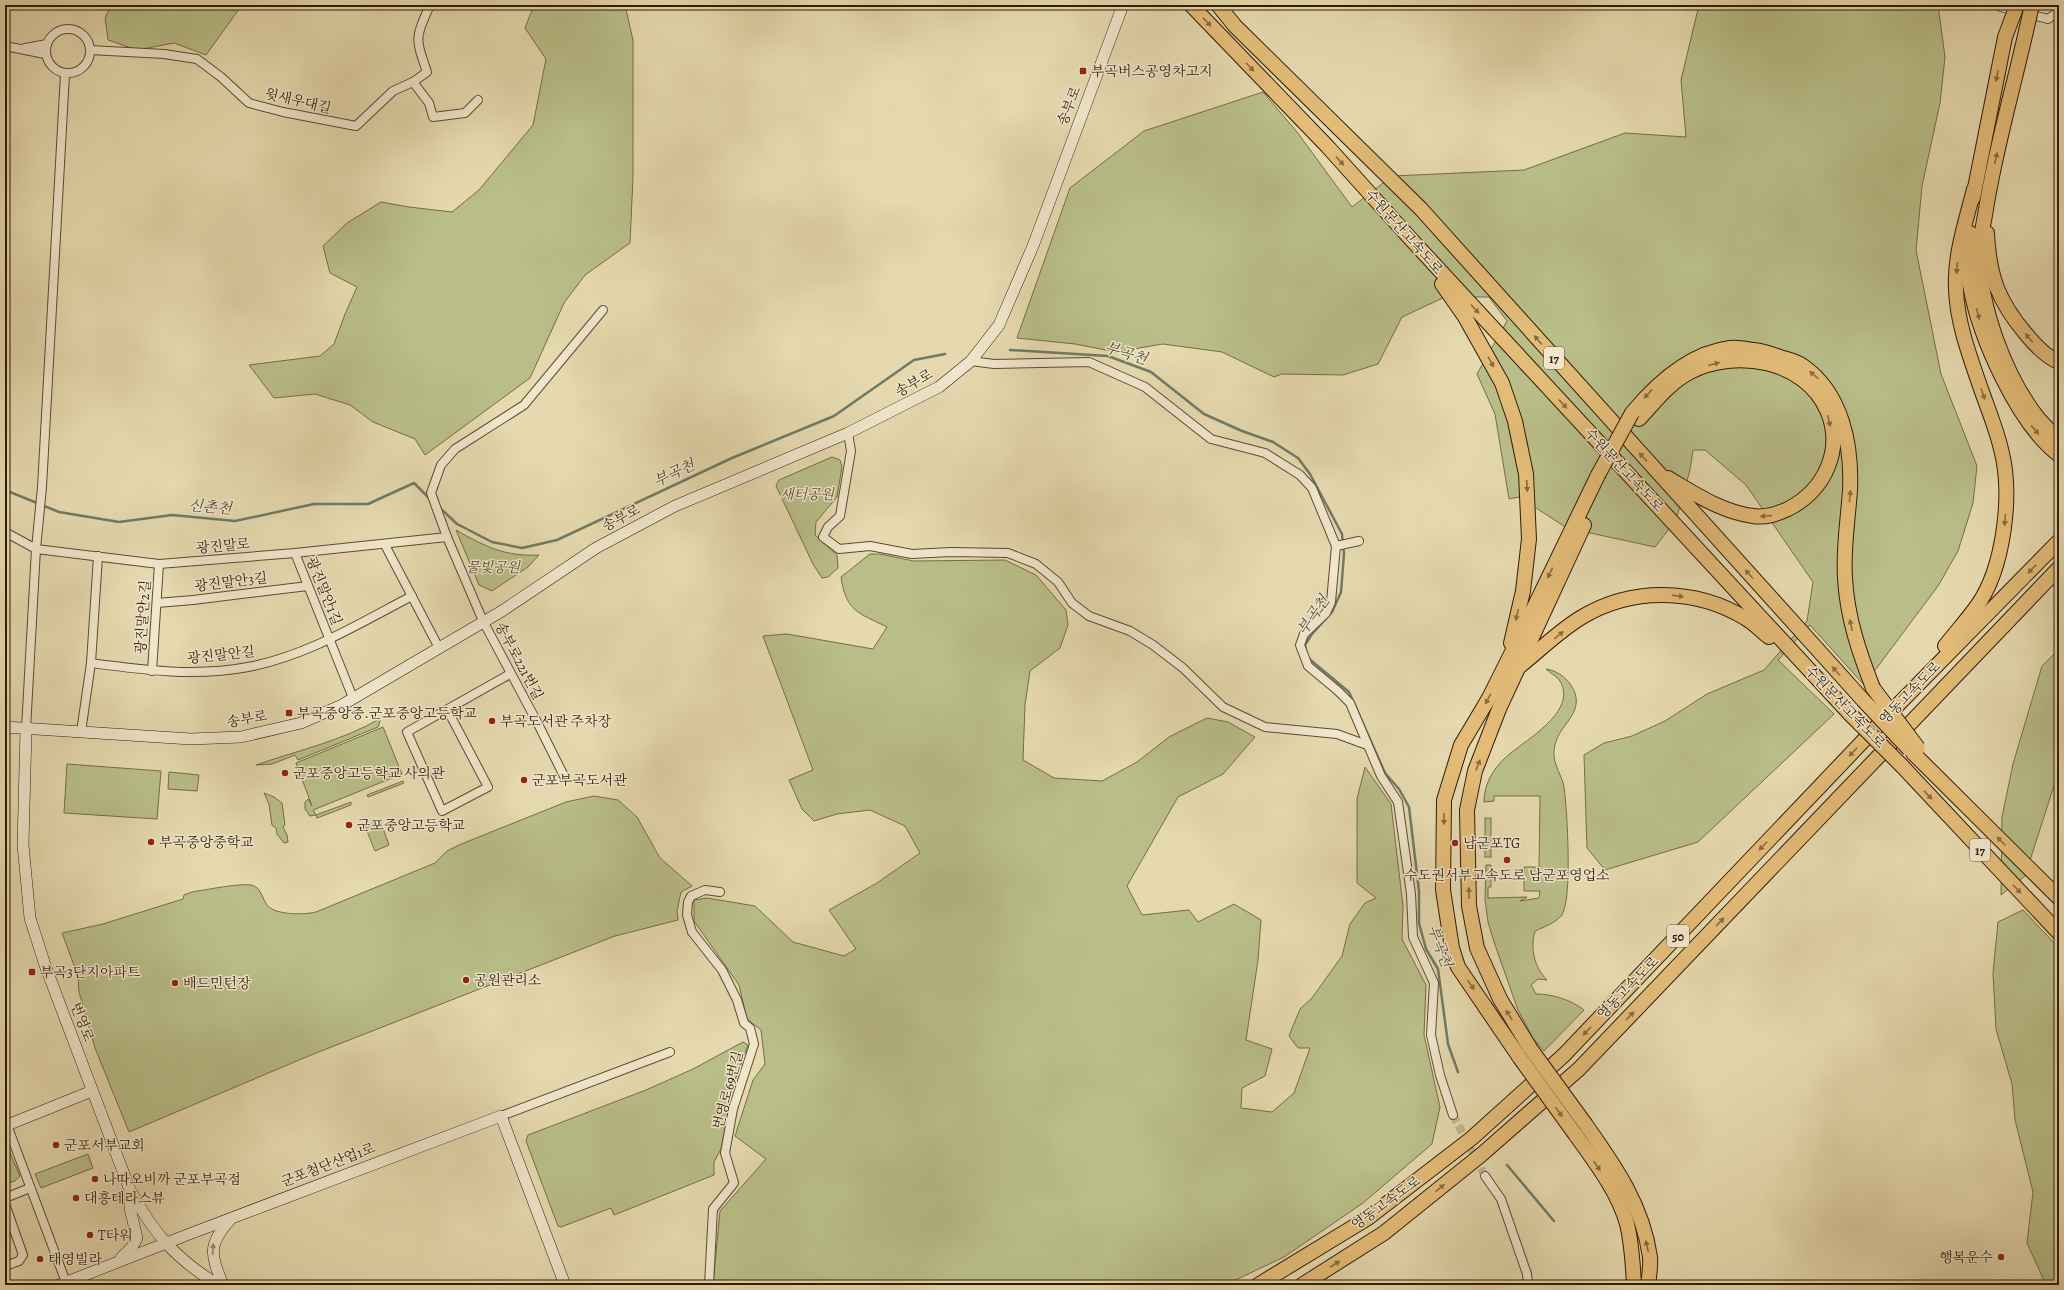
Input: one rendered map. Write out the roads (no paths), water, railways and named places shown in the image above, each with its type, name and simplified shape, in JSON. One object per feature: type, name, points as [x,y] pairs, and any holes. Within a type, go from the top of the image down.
[{"type":"highway","name":"수원문산고속도로","points":[[1191,5],[1327,146],[1408,236],[1850,714],[1902,766],[2059,933]]},
{"type":"highway","name":"수원문산고속도로","points":[[1218,5],[1235,26],[1421,209],[1863,700],[1916,751],[1948,789],[2059,898]]},
{"type":"highway","points":[[1886,717],[1978,606],[1994,571],[2006,523],[2006,485],[2002,450],[1964,335],[1956,289],[1959,251],[1974,189],[2005,37],[2017,5]]},
{"type":"highway","points":[[2032,5],[1990,185],[1979,252],[1981,283],[1990,319],[2002,351],[2018,387],[2058,449]]},
{"type":"highway","points":[[1990,185],[1987,234],[1993,278],[2002,303],[2034,344],[2059,362]]},
{"type":"highway","points":[[1974,189],[1969,252],[1970,284],[1980,320],[1991,354],[2010,392],[2030,424],[2058,449]]},
{"type":"highway","points":[[1408,236],[1465,317],[1502,384],[1515,421],[1526,474],[1530,539],[1511,666],[1475,772],[1467,810],[1469,906],[1477,948],[1500,999],[1530,1048],[1586,1124],[1621,1175],[1640,1214],[1650,1258],[1648,1285]]},
{"type":"highway","points":[[1634,1285],[1627,1223],[1608,1181],[1520,1058],[1458,967],[1452,948],[1443,890],[1444,800],[1461,745],[1511,666],[1601,478],[1635,416],[1650,391],[1686,364],[1709,353],[1732,347],[1760,350],[1802,365],[1821,381],[1836,405],[1845,429],[1849,454],[1850,489],[1844,556],[1848,609],[1854,637],[1873,688],[1916,751]]},
{"type":"highway","points":[[1635,416],[1672,384],[1691,372],[1712,364],[1737,359],[1762,362],[1782,367],[1813,389],[1827,410],[1834,442],[1829,464],[1817,487],[1802,502],[1777,515],[1755,516],[1735,513],[1705,500],[1656,471]]},
{"type":"highway","name":"영동고속도로","points":[[1258,1285],[1368,1218],[1472,1138],[1553,1066],[1886,717],[2059,541]]},
{"type":"highway","name":"영동고속도로","points":[[1302,1285],[1384,1233],[1481,1155],[1579,1069],[2059,568]]},
{"type":"highway","points":[[1511,666],[1581,617],[1610,603],[1635,596],[1661,594],[1704,600],[1745,618],[1808,668]]},
{"type":"street","name":"윗새우대길","points":[[90,50],[164,54],[197,59],[221,77],[249,103],[283,112],[344,125],[356,126],[393,91],[414,82],[427,72],[417,43],[417,33],[430,5]]},
{"type":"street","name":"송부로","points":[[5,727],[191,739],[241,737],[301,723],[353,698],[482,621],[502,611],[596,548],[675,506],[848,433],[939,387],[971,360],[999,325],[1027,260],[1123,5]]},
{"type":"street","points":[[2001,5],[2001,7],[2048,18],[2059,11]]},
{"type":"street","points":[[68,29],[82,33],[87,39],[90,50],[85,66],[79,71],[65,74],[52,67],[45,54],[47,44],[53,34],[68,29]]},
{"type":"street","points":[[22,48],[47,44]]},
{"type":"street","points":[[5,46],[22,48],[45,54]]},
{"type":"street","points":[[26,729],[36,549],[42,488],[65,74]]},
{"type":"street","points":[[414,82],[429,103],[433,117],[465,113],[478,100]]},
{"type":"street","name":"송부로221번길","points":[[565,778],[537,722],[482,621],[447,537],[431,493],[441,465],[455,449],[524,404],[603,310]]},
{"type":"street","points":[[971,360],[994,364],[1089,362],[1145,387],[1211,438],[1265,453],[1300,475],[1312,488],[1336,546],[1331,602],[1326,613],[1304,634],[1300,645],[1308,666],[1350,703],[1381,776],[1398,802],[1411,894],[1413,937],[1434,983],[1431,1035],[1440,1075],[1453,1115]]},
{"type":"street","points":[[848,433],[851,451],[840,516],[828,527],[822,537],[839,549],[870,546],[912,554],[951,552],[1008,553],[1036,564],[1058,582],[1072,603],[1090,616],[1130,631],[1153,645],[1183,668],[1223,707],[1265,727],[1338,734],[1367,745]]},
{"type":"street","name":"광진말로","points":[[5,532],[36,549],[160,564],[295,554],[447,537]]},
{"type":"street","points":[[1336,546],[1359,541]]},
{"type":"street","points":[[385,545],[439,648]]},
{"type":"street","name":"광진말안1길","points":[[295,554],[353,698]]},
{"type":"street","points":[[81,732],[91,663],[98,556]]},
{"type":"street","name":"광진말안2길","points":[[152,671],[160,564]]},
{"type":"street","name":"광진말안3길","points":[[157,603],[308,586]]},
{"type":"street","name":"광진말안길","points":[[91,663],[152,671],[200,673],[249,667],[288,656],[329,639],[412,596]]},
{"type":"street","points":[[448,711],[488,787],[442,811],[408,732],[448,711],[510,674]]},
{"type":"street","name":"번영로","points":[[26,729],[23,845],[30,918],[45,965],[130,1190],[144,1215],[165,1243],[185,1263],[218,1285]]},
{"type":"street","name":"번영로69번길","points":[[708,1285],[713,1210],[734,1183],[725,1153],[733,1109],[754,1044],[750,1028],[744,1023],[737,1000],[722,970],[692,932],[687,915],[688,902],[691,896],[705,890],[720,892]]},
{"type":"street","name":"군포첨단산업1로","points":[[64,1284],[165,1243],[670,1052]]},
{"type":"street","points":[[64,1284],[6,1125],[92,1091]]},
{"type":"street","points":[[502,1116],[565,1285]]},
{"type":"street","points":[[1485,1176],[1501,1199],[1522,1260],[1528,1285]]},
{"type":"street","points":[[5,1196],[10,1196],[30,1188]]},
{"type":"street","points":[[117,1262],[132,1247],[137,1238],[130,1208],[130,1190]]},
{"type":"street","points":[[5,1204],[23,1255],[19,1261],[5,1266]]},
{"type":"street","points":[[223,1285],[215,1266],[212,1247],[218,1233],[232,1218]]},
{"type":"waterway","name":"부곡천","points":[[1010,350],[1108,356],[1151,372],[1204,414],[1242,431],[1273,442],[1298,458],[1310,474],[1342,534],[1344,554],[1341,592],[1332,612],[1312,634],[1305,645],[1306,650]]},
{"type":"waterway","name":"부곡천","points":[[439,507],[457,524],[492,542],[522,548],[557,540],[732,458],[834,416],[914,360],[945,354]]},
{"type":"waterway","name":"신촌천","points":[[5,487],[10,492],[59,512],[119,522],[172,515],[235,521],[314,504],[368,504],[414,483],[429,498]]},
{"type":"waterway","name":"부곡천","points":[[1307,657],[1349,692],[1385,773],[1399,789],[1409,807],[1419,891],[1419,923],[1426,949],[1438,969],[1448,1044],[1458,1072]]},
{"type":"waterway","name":"부곡천","points":[[1507,1165],[1554,1221]]},
{"type":"tunnel","points":[[1453,1115],[1485,1176]]},
{"type":"place","name":"부곡버스공영차고지","points":[[1083,71]]},
{"type":"place","name":"부곡중앙중.군포중앙고등학교","points":[[289,713]]},
{"type":"place","name":"부곡도서관 주차장","points":[[492,721]]},
{"type":"place","name":"군포중앙고등학교 사의관","points":[[285,773]]},
{"type":"place","name":"군포부곡도서관","points":[[524,780]]},
{"type":"place","name":"군포중앙고등학교","points":[[349,825]]},
{"type":"place","name":"부곡중앙중학교","points":[[151,842]]},
{"type":"place","name":"남군포TG","points":[[1455,843]]},
{"type":"place","name":"수도권서부고속도로 남군포영업소","points":[[1507,860]]},
{"type":"place","name":"부곡3단지아파트","points":[[32,972]]},
{"type":"place","name":"공원관리소","points":[[466,980]]},
{"type":"place","name":"배드민턴장","points":[[175,983]]},
{"type":"place","name":"군포서부교회","points":[[56,1145]]},
{"type":"place","name":"나따오비까 군포부곡점","points":[[95,1179]]},
{"type":"place","name":"대흥테라스뷰","points":[[76,1198]]},
{"type":"place","name":"T타워","points":[[90,1235]]},
{"type":"place","name":"행복운수","points":[[2001,1257]]},
{"type":"place","name":"태영빌라","points":[[40,1259]]},
{"type":"park label","name":"새터공원","points":[[807,494]]},
{"type":"park label","name":"물빛공원","points":[[493,567]]}]
